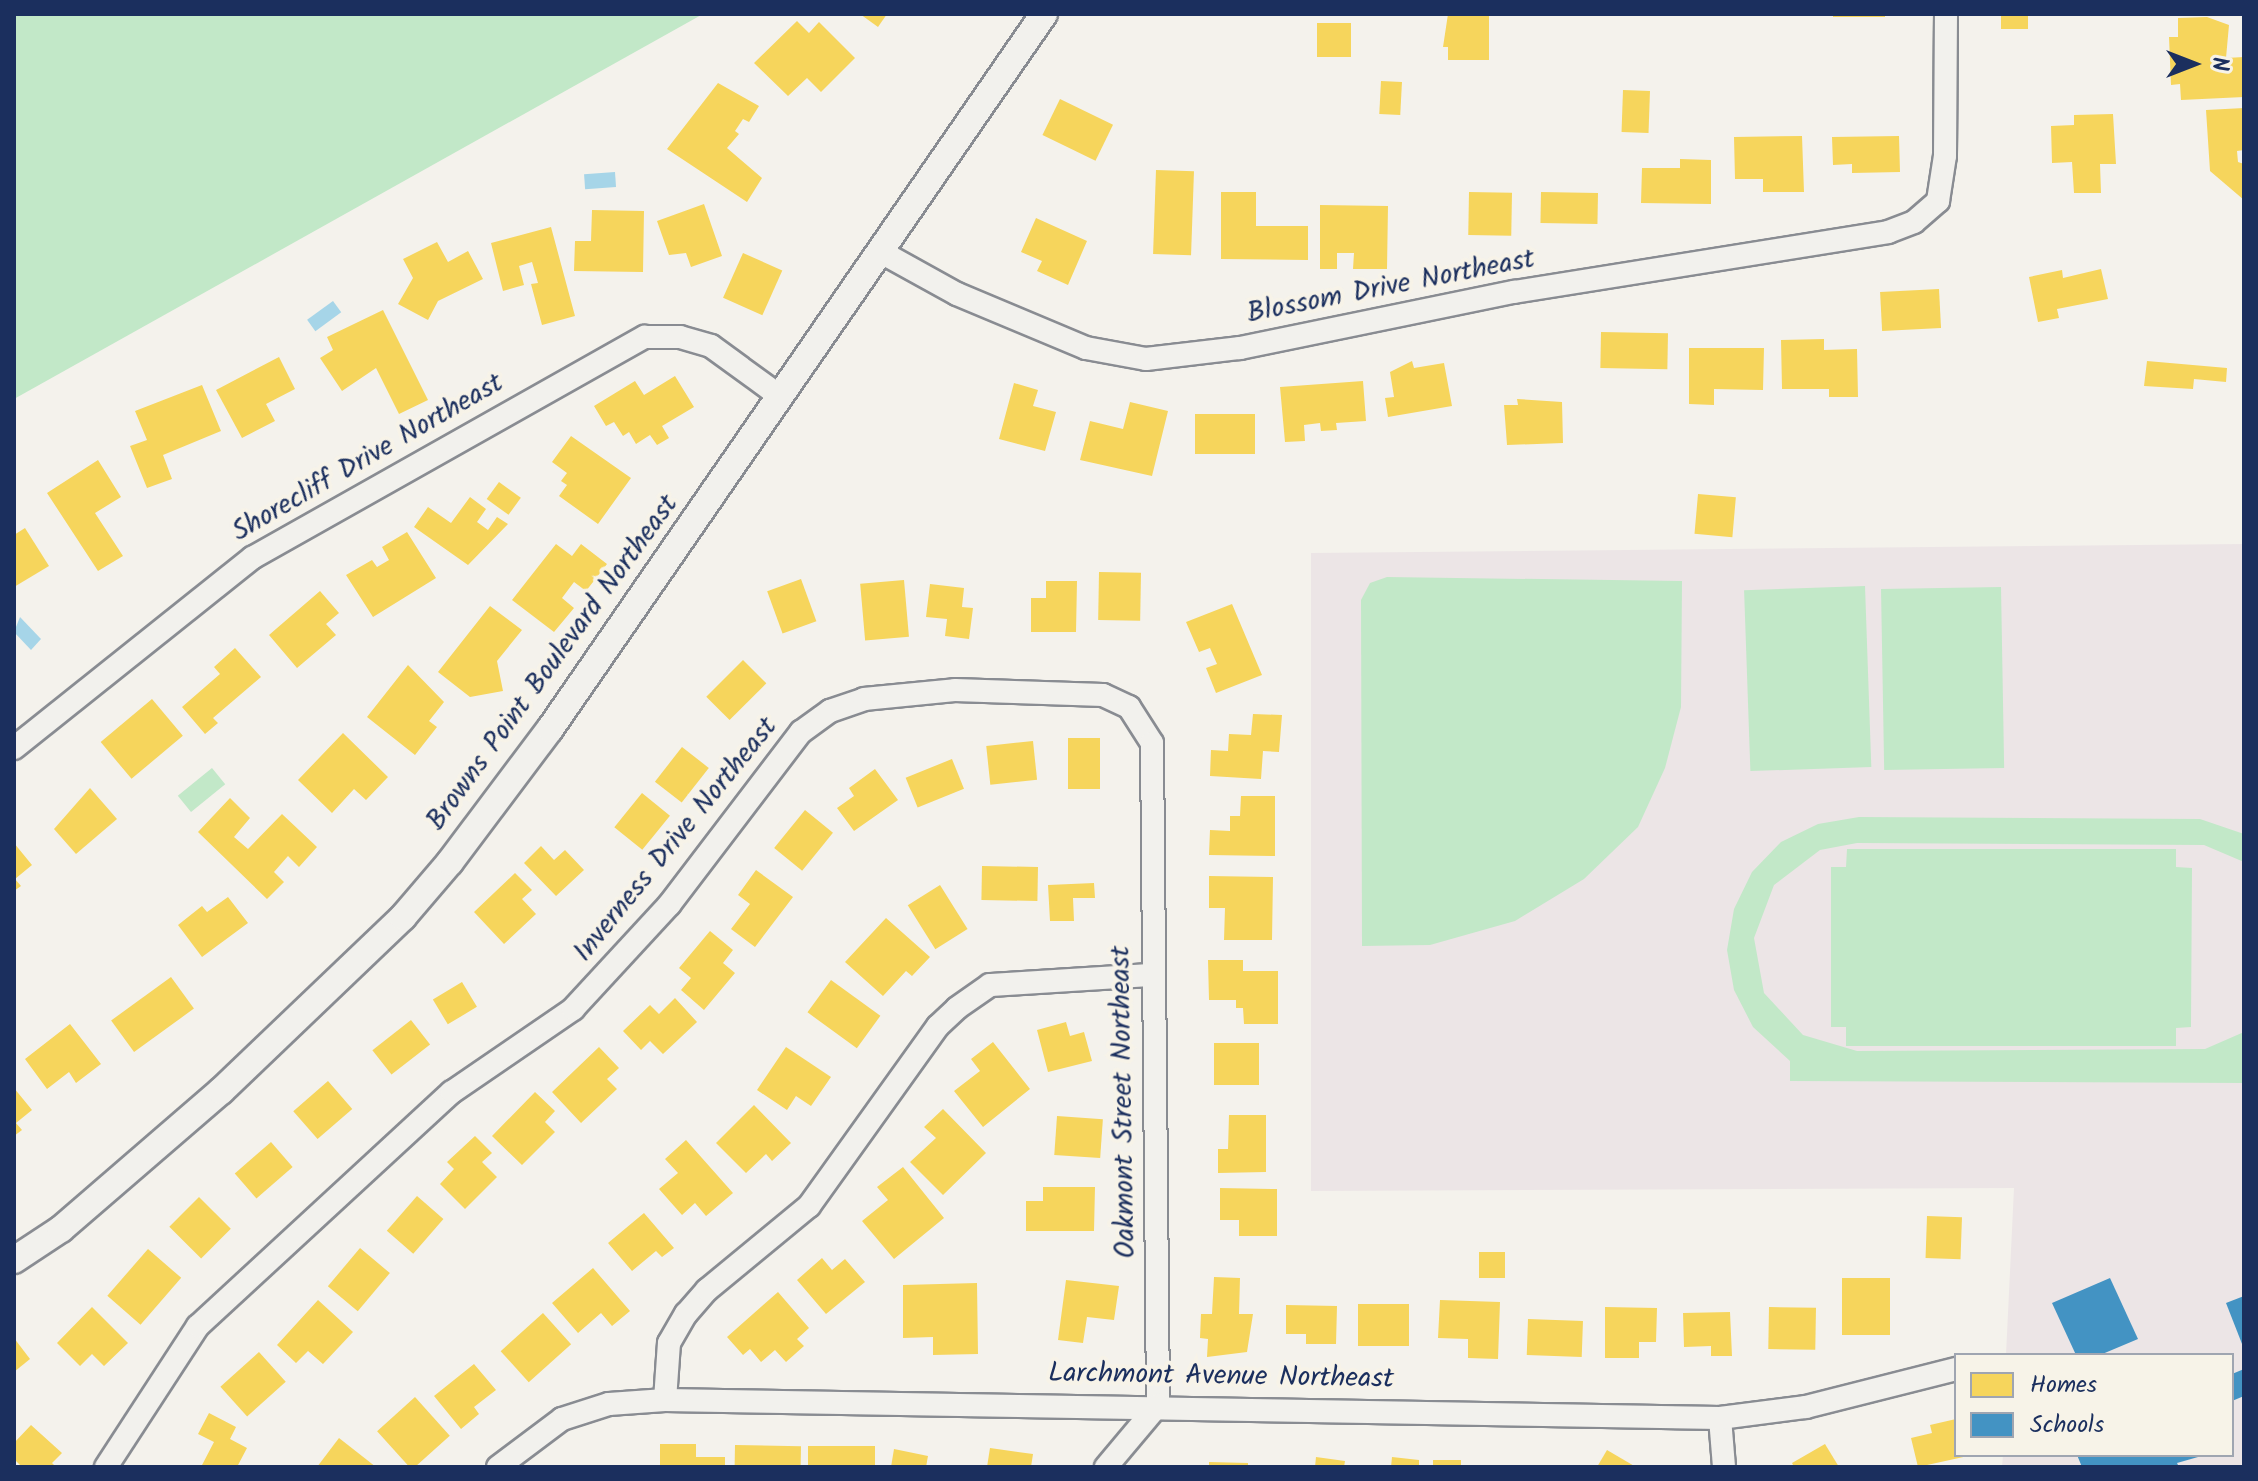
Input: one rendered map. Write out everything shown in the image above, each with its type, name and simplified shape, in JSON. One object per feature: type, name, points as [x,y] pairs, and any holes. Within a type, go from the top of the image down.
[{"type":"street","name":"Browns Point Boulevard Northeast","points":[[14,1260],[148,1158],[403,917],[515,778],[1044,14]]},
{"type":"street","name":"Blossom Drive Northeast","points":[[881,252],[957,294],[1086,348],[1146,359],[1240,348],[1514,292],[1888,232],[1927,213],[1938,201],[1945,156],[1946,14]]},
{"type":"street","name":"Shorecliff Drive Northeast","points":[[14,748],[252,558],[645,337],[680,337],[711,346],[781,397]]},
{"type":"street","name":"Inverness Drive Northeast","points":[[106,1467],[198,1326],[452,1092],[573,1009],[669,905],[811,725],[830,711],[864,699],[955,690],[1103,695],[1141,720]]},
{"type":"street","name":"Oakmont Street Northeast","points":[[1141,720],[1153,762],[1151,975],[1158,1405]]},
{"type":"street","points":[[665,1400],[669,1343],[686,1314],[809,1206],[938,1026],[957,1008],[990,985],[1151,975]]},
{"type":"street","name":"Larchmont Avenue Northeast","points":[[498,1467],[562,1419],[609,1404],[665,1400],[1158,1405],[1720,1418],[1806,1407],[1954,1370]]},
{"type":"street","points":[[1106,1467],[1158,1405]]},
{"type":"street","points":[[1720,1418],[1724,1467]]},
{"type":"shaded area","points":[[2244,544],[2244,1467],[2002,1467],[2003,1457],[2234,1457],[2234,1353],[2006,1353],[2014,1188],[1311,1191],[1311,553]]},
{"type":"green space","points":[[14,14],[703,14],[14,399]]},
{"type":"green space","points":[[1387,577],[1682,581],[1681,707],[1665,768],[1638,827],[1584,879],[1515,921],[1430,945],[1362,946],[1361,600],[1370,583]]},
{"type":"green space","points":[[1865,586],[1871,767],[1750,771],[1744,590]]},
{"type":"green space","points":[[2001,587],[2004,768],[1884,770],[1881,589]]},
{"type":"green space","points":[[212,768],[225,784],[191,812],[178,796]]},
{"type":"green space","points":[[1859,817],[2200,819],[2244,834],[2244,862],[2204,845],[1857,843],[1820,850],[1774,885],[1754,938],[1764,993],[1803,1035],[1857,1051],[2205,1049],[2244,1032],[2244,1083],[1790,1081],[1790,1061],[1753,1027],[1734,990],[1727,950],[1734,909],[1752,872],[1781,842],[1818,824]]},
{"type":"green space","points":[[1847,849],[2176,849],[2176,867],[2192,868],[2191,1027],[2176,1028],[2176,1046],[1846,1046],[1846,1027],[1831,1027],[1831,867],[1846,867]]},
{"type":"water","points":[[615,172],[616,187],[585,189],[584,174]]},
{"type":"water","points":[[333,301],[341,312],[315,331],[307,320]]},
{"type":"water","points":[[20,617],[41,639],[31,650],[14,632]]},
{"type":"building: Homes","points":[[860,14],[887,14],[878,27]]},
{"type":"building: Homes","points":[[1448,14],[1489,14],[1489,60],[1448,60],[1448,47],[1443,47]]},
{"type":"building: Homes","points":[[1833,14],[1885,14],[1885,17],[1833,17]]},
{"type":"building: Homes","points":[[2001,14],[2028,14],[2028,29],[2001,29]]},
{"type":"building: Homes","points":[[2207,17],[2229,25],[2226,58],[2244,57],[2244,97],[2181,100],[2180,84],[2171,85],[2169,37],[2178,37],[2178,18]]},
{"type":"building: Homes","points":[[797,21],[809,33],[819,22],[855,58],[821,92],[807,78],[788,96],[754,63]]},
{"type":"building: Homes","points":[[1317,23],[1351,23],[1351,57],[1317,57]]},
{"type":"building: Homes","points":[[1381,81],[1402,82],[1400,115],[1379,114]]},
{"type":"building: Homes","points":[[718,83],[759,106],[749,122],[743,119],[735,131],[739,134],[727,148],[762,178],[747,202],[667,149]]},
{"type":"building: Homes","points":[[1623,90],[1650,91],[1649,133],[1622,132]]},
{"type":"building: Homes","points":[[1060,99],[1113,125],[1095,161],[1042,135]]},
{"type":"building: Homes","points":[[2244,108],[2244,150],[2237,151],[2238,162],[2244,164],[2244,200],[2210,171],[2206,110]]},
{"type":"building: Homes","points":[[2113,114],[2116,164],[2100,164],[2101,193],[2074,193],[2072,162],[2052,163],[2051,126],[2074,125],[2074,115]]},
{"type":"building: Homes","points":[[1802,136],[1804,192],[1763,192],[1763,179],[1735,179],[1734,137]]},
{"type":"building: Homes","points":[[1899,136],[1900,172],[1852,173],[1852,164],[1833,165],[1832,137]]},
{"type":"building: Homes","points":[[1680,159],[1711,160],[1711,204],[1641,203],[1642,168],[1680,168]]},
{"type":"building: Homes","points":[[1156,170],[1194,171],[1191,255],[1153,254]]},
{"type":"building: Homes","points":[[1221,192],[1256,192],[1256,226],[1308,226],[1308,260],[1221,259]]},
{"type":"building: Homes","points":[[1469,192],[1512,193],[1511,236],[1468,235]]},
{"type":"building: Homes","points":[[1541,192],[1598,193],[1597,224],[1540,223]]},
{"type":"building: Homes","points":[[704,204],[722,256],[691,267],[686,253],[669,255],[657,221]]},
{"type":"building: Homes","points":[[1320,205],[1388,206],[1387,269],[1353,269],[1354,253],[1337,253],[1337,269],[1320,269]]},
{"type":"building: Homes","points":[[592,210],[644,211],[643,272],[574,271],[575,241],[591,241]]},
{"type":"building: Homes","points":[[1036,218],[1087,241],[1068,285],[1037,271],[1042,261],[1021,252]]},
{"type":"building: Homes","points":[[551,227],[575,316],[542,325],[531,284],[538,283],[532,262],[519,266],[524,285],[503,291],[491,243]]},
{"type":"building: Homes","points":[[437,242],[448,262],[468,251],[483,279],[438,301],[428,320],[398,304],[413,278],[403,259]]},
{"type":"building: Homes","points":[[743,253],[782,270],[762,315],[723,298]]},
{"type":"building: Homes","points":[[2101,269],[2108,299],[2057,309],[2059,318],[2038,322],[2029,277],[2062,270],[2063,278]]},
{"type":"building: Homes","points":[[1939,289],[1941,328],[1882,331],[1880,292]]},
{"type":"building: Homes","points":[[383,310],[428,400],[399,414],[376,368],[342,391],[320,358],[333,350],[327,337]]},
{"type":"building: Homes","points":[[1601,332],[1668,333],[1667,369],[1600,368]]},
{"type":"building: Homes","points":[[1824,339],[1824,350],[1857,349],[1858,397],[1829,397],[1829,389],[1782,389],[1781,340]]},
{"type":"building: Homes","points":[[1689,348],[1764,348],[1763,390],[1714,389],[1714,405],[1689,404]]},
{"type":"building: Homes","points":[[279,357],[295,389],[266,404],[275,421],[242,438],[216,390]]},
{"type":"building: Homes","points":[[1412,361],[1414,368],[1444,363],[1452,406],[1388,417],[1385,398],[1394,397],[1390,372]]},
{"type":"building: Homes","points":[[2147,361],[2227,368],[2226,382],[2194,379],[2193,389],[2144,386]]},
{"type":"building: Homes","points":[[675,376],[694,407],[662,426],[669,438],[657,445],[650,435],[636,444],[629,432],[623,436],[614,422],[606,426],[594,406],[635,381],[644,395]]},
{"type":"building: Homes","points":[[1363,381],[1366,421],[1336,423],[1337,430],[1321,431],[1320,423],[1304,425],[1305,441],[1285,442],[1280,387]]},
{"type":"building: Homes","points":[[1014,383],[1038,390],[1033,406],[1056,412],[1045,451],[999,439]]},
{"type":"building: Homes","points":[[202,385],[221,431],[163,455],[172,479],[147,488],[130,446],[147,440],[135,411]]},
{"type":"building: Homes","points":[[1517,399],[1562,402],[1563,443],[1507,445],[1504,405],[1518,405]]},
{"type":"building: Homes","points":[[1130,402],[1168,411],[1152,476],[1080,460],[1090,421],[1123,429]]},
{"type":"building: Homes","points":[[1195,414],[1255,414],[1255,454],[1195,454]]},
{"type":"building: Homes","points":[[571,436],[631,478],[598,524],[559,496],[567,485],[561,481],[567,473],[552,462]]},
{"type":"building: Homes","points":[[98,460],[121,497],[95,513],[123,556],[98,571],[47,493]]},
{"type":"building: Homes","points":[[499,482],[521,498],[508,515],[487,499]]},
{"type":"building: Homes","points":[[1698,494],[1736,497],[1732,537],[1695,534]]},
{"type":"building: Homes","points":[[470,497],[486,509],[477,522],[488,530],[497,517],[508,524],[468,565],[414,527],[428,507],[451,523]]},
{"type":"building: Homes","points":[[25,528],[49,566],[14,587],[14,535]]},
{"type":"building: Homes","points":[[407,532],[436,578],[373,617],[346,575],[372,560],[377,567],[389,560],[382,547]]},
{"type":"building: Homes","points":[[556,544],[572,556],[581,544],[607,564],[586,591],[574,582],[562,598],[574,608],[554,632],[512,600]]},
{"type":"building: Homes","points":[[1099,572],[1141,573],[1140,621],[1098,620]]},
{"type":"building: Homes","points":[[801,579],[816,621],[783,634],[767,591]]},
{"type":"building: Homes","points":[[904,580],[909,637],[865,641],[860,584]]},
{"type":"building: Homes","points":[[1046,581],[1077,581],[1076,632],[1031,632],[1031,598],[1046,598]]},
{"type":"building: Homes","points":[[930,584],[964,588],[962,607],[973,608],[969,639],[945,636],[947,619],[926,617]]},
{"type":"building: Homes","points":[[320,591],[339,613],[326,624],[336,635],[297,668],[269,635]]},
{"type":"building: Homes","points":[[1232,604],[1262,675],[1216,693],[1206,668],[1217,664],[1210,648],[1199,652],[1186,622]]},
{"type":"building: Homes","points":[[490,606],[522,630],[497,661],[503,691],[470,697],[438,672]]},
{"type":"building: Homes","points":[[235,648],[261,677],[213,718],[218,723],[205,734],[182,707],[220,674],[214,667]]},
{"type":"building: Homes","points":[[743,660],[766,683],[730,720],[706,697]]},
{"type":"building: Homes","points":[[408,665],[444,702],[429,721],[437,727],[415,755],[367,717]]},
{"type":"building: Homes","points":[[152,699],[183,736],[132,779],[101,742]]},
{"type":"building: Homes","points":[[1253,714],[1282,715],[1279,752],[1263,751],[1261,779],[1210,776],[1211,750],[1228,751],[1229,734],[1251,735]]},
{"type":"building: Homes","points":[[343,733],[388,777],[366,800],[354,789],[332,813],[298,780]]},
{"type":"building: Homes","points":[[1068,738],[1100,738],[1100,789],[1068,789]]},
{"type":"building: Homes","points":[[1033,741],[1037,780],[990,785],[986,746]]},
{"type":"building: Homes","points":[[682,747],[709,768],[682,803],[655,782]]},
{"type":"building: Homes","points":[[952,759],[964,789],[918,807],[906,778]]},
{"type":"building: Homes","points":[[875,769],[898,800],[854,831],[837,808],[854,796],[849,788]]},
{"type":"building: Homes","points":[[90,788],[117,819],[76,854],[54,829]]},
{"type":"building: Homes","points":[[642,793],[670,816],[642,850],[614,827]]},
{"type":"building: Homes","points":[[1241,796],[1275,796],[1275,856],[1209,855],[1210,830],[1230,831],[1230,816],[1240,816]]},
{"type":"building: Homes","points":[[230,798],[250,818],[234,837],[248,849],[282,814],[317,847],[299,867],[288,856],[274,872],[284,882],[267,899],[198,832]]},
{"type":"building: Homes","points":[[805,810],[833,833],[802,871],[774,848]]},
{"type":"building: Homes","points":[[14,843],[32,865],[15,879],[21,886],[14,891]]},
{"type":"building: Homes","points":[[541,846],[554,860],[565,850],[584,870],[556,896],[524,863]]},
{"type":"building: Homes","points":[[982,866],[1038,867],[1037,901],[981,900]]},
{"type":"building: Homes","points":[[756,870],[793,897],[755,947],[731,929],[750,904],[738,895]]},
{"type":"building: Homes","points":[[515,873],[532,890],[522,899],[536,914],[504,944],[474,912]]},
{"type":"building: Homes","points":[[1209,876],[1273,877],[1272,940],[1224,940],[1225,908],[1209,908]]},
{"type":"building: Homes","points":[[1094,883],[1095,898],[1073,898],[1074,921],[1050,921],[1048,885]]},
{"type":"building: Homes","points":[[940,885],[968,929],[935,949],[908,905]]},
{"type":"building: Homes","points":[[228,897],[248,923],[202,957],[178,925],[202,906],[207,912]]},
{"type":"building: Homes","points":[[886,918],[930,957],[912,976],[906,971],[883,996],[845,962]]},
{"type":"building: Homes","points":[[710,931],[733,950],[723,963],[735,973],[704,1010],[681,990],[691,978],[679,968]]},
{"type":"building: Homes","points":[[1208,960],[1243,960],[1243,971],[1278,971],[1278,1024],[1244,1024],[1243,1008],[1236,1008],[1236,1000],[1209,1000]]},
{"type":"building: Homes","points":[[171,977],[194,1009],[134,1052],[111,1020]]},
{"type":"building: Homes","points":[[831,980],[880,1016],[857,1048],[807,1012]]},
{"type":"building: Homes","points":[[462,982],[477,1007],[448,1024],[433,1000]]},
{"type":"building: Homes","points":[[675,998],[697,1022],[663,1054],[650,1041],[641,1050],[623,1031],[650,1005],[659,1014]]},
{"type":"building: Homes","points":[[411,1020],[430,1044],[391,1075],[372,1050]]},
{"type":"building: Homes","points":[[1066,1022],[1070,1036],[1084,1032],[1092,1061],[1048,1072],[1037,1030]]},
{"type":"building: Homes","points":[[70,1024],[101,1064],[76,1083],[69,1072],[47,1089],[25,1059]]},
{"type":"building: Homes","points":[[993,1042],[1030,1089],[983,1127],[954,1091],[980,1071],[971,1059]]},
{"type":"building: Homes","points":[[1214,1043],[1259,1043],[1259,1085],[1214,1085]]},
{"type":"building: Homes","points":[[599,1047],[619,1068],[607,1079],[617,1089],[581,1123],[552,1092]]},
{"type":"building: Homes","points":[[786,1047],[831,1077],[811,1106],[796,1096],[787,1110],[757,1090]]},
{"type":"building: Homes","points":[[328,1081],[352,1109],[318,1139],[293,1111]]},
{"type":"building: Homes","points":[[14,1088],[32,1110],[16,1123],[22,1130],[14,1136]]},
{"type":"building: Homes","points":[[535,1092],[555,1111],[545,1122],[555,1132],[522,1165],[492,1136]]},
{"type":"building: Homes","points":[[754,1105],[791,1143],[772,1161],[766,1154],[746,1173],[716,1143]]},
{"type":"building: Homes","points":[[943,1109],[986,1153],[943,1195],[910,1162],[936,1138],[924,1127]]},
{"type":"building: Homes","points":[[1229,1115],[1266,1115],[1266,1172],[1218,1173],[1218,1149],[1228,1149]]},
{"type":"building: Homes","points":[[1057,1116],[1103,1119],[1100,1158],[1054,1155]]},
{"type":"building: Homes","points":[[475,1136],[492,1153],[482,1162],[497,1177],[465,1209],[440,1184],[454,1169],[447,1162]]},
{"type":"building: Homes","points":[[686,1140],[733,1193],[706,1216],[695,1203],[682,1215],[659,1189],[678,1173],[665,1159]]},
{"type":"building: Homes","points":[[271,1142],[293,1167],[256,1198],[235,1173]]},
{"type":"building: Homes","points":[[903,1167],[944,1218],[894,1259],[862,1221],[888,1200],[877,1187]]},
{"type":"building: Homes","points":[[1043,1187],[1095,1187],[1094,1231],[1026,1231],[1026,1201],[1043,1201]]},
{"type":"building: Homes","points":[[1220,1188],[1277,1189],[1277,1236],[1239,1236],[1239,1220],[1220,1220]]},
{"type":"building: Homes","points":[[417,1196],[443,1219],[413,1254],[387,1231]]},
{"type":"building: Homes","points":[[199,1197],[231,1229],[201,1259],[169,1227]]},
{"type":"building: Homes","points":[[644,1213],[674,1248],[662,1257],[656,1251],[632,1271],[608,1243]]},
{"type":"building: Homes","points":[[1927,1216],[1962,1217],[1961,1259],[1926,1258]]},
{"type":"building: Homes","points":[[360,1248],[390,1273],[358,1311],[328,1286]]},
{"type":"building: Homes","points":[[148,1249],[181,1278],[141,1325],[107,1296]]},
{"type":"building: Homes","points":[[1479,1252],[1505,1252],[1505,1278],[1479,1278]]},
{"type":"building: Homes","points":[[822,1258],[832,1270],[845,1259],[865,1282],[826,1314],[797,1280]]},
{"type":"building: Homes","points":[[593,1268],[630,1311],[612,1326],[601,1313],[578,1333],[552,1303]]},
{"type":"building: Homes","points":[[1214,1277],[1240,1278],[1239,1314],[1253,1314],[1247,1352],[1207,1357],[1208,1339],[1200,1338],[1201,1314],[1212,1314]]},
{"type":"building: Homes","points":[[1842,1278],[1890,1278],[1890,1335],[1842,1335]]},
{"type":"building: Homes","points":[[1066,1280],[1119,1286],[1114,1320],[1087,1317],[1083,1343],[1058,1340]]},
{"type":"building: Homes","points":[[977,1283],[978,1354],[933,1355],[933,1337],[903,1338],[903,1285]]},
{"type":"building: Homes","points":[[778,1292],[809,1328],[797,1339],[804,1346],[786,1362],[775,1350],[761,1362],[750,1349],[743,1355],[727,1337]]},
{"type":"building: Homes","points":[[318,1300],[353,1332],[323,1364],[308,1351],[296,1363],[277,1345]]},
{"type":"building: Homes","points":[[1440,1300],[1500,1302],[1498,1359],[1468,1358],[1468,1339],[1438,1338]]},
{"type":"building: Homes","points":[[1358,1304],[1409,1304],[1409,1346],[1358,1346]]},
{"type":"building: Homes","points":[[1286,1305],[1337,1306],[1336,1344],[1306,1344],[1306,1334],[1286,1334]]},
{"type":"building: Homes","points":[[92,1307],[128,1343],[104,1366],[92,1354],[80,1366],[57,1343]]},
{"type":"building: Homes","points":[[1605,1307],[1657,1308],[1656,1342],[1639,1342],[1639,1358],[1605,1358]]},
{"type":"building: Homes","points":[[1769,1307],[1816,1308],[1815,1350],[1768,1349]]},
{"type":"building: Homes","points":[[1730,1312],[1732,1356],[1711,1356],[1711,1346],[1684,1347],[1683,1313]]},
{"type":"building: Homes","points":[[543,1313],[571,1344],[529,1382],[501,1351]]},
{"type":"building: Homes","points":[[1528,1319],[1583,1321],[1582,1357],[1527,1355]]},
{"type":"building: Homes","points":[[14,1338],[30,1359],[14,1372]]},
{"type":"building: Homes","points":[[259,1352],[286,1382],[247,1417],[220,1387]]},
{"type":"building: Homes","points":[[474,1364],[496,1390],[474,1407],[479,1414],[461,1429],[434,1396]]},
{"type":"building: Homes","points":[[415,1397],[450,1436],[415,1467],[409,1467],[377,1431]]},
{"type":"building: Homes","points":[[209,1413],[236,1427],[230,1439],[247,1448],[237,1467],[201,1467],[214,1442],[198,1434]]},
{"type":"building: Homes","points":[[1954,1419],[1954,1457],[1963,1457],[1918,1467],[1911,1438],[1932,1433],[1930,1425]]},
{"type":"building: Homes","points":[[31,1425],[62,1453],[52,1463],[56,1467],[22,1467],[14,1459],[14,1443]]},
{"type":"building: Homes","points":[[339,1438],[376,1467],[317,1467]]},
{"type":"building: Homes","points":[[660,1444],[696,1444],[696,1457],[725,1457],[725,1467],[660,1467]]},
{"type":"building: Homes","points":[[1825,1444],[1839,1467],[1794,1467],[1792,1463]]},
{"type":"building: Homes","points":[[735,1445],[801,1446],[801,1467],[735,1467]]},
{"type":"building: Homes","points":[[808,1446],[875,1446],[875,1467],[808,1467]]},
{"type":"building: Homes","points":[[990,1448],[1033,1454],[1031,1467],[987,1467]]},
{"type":"building: Homes","points":[[894,1449],[928,1456],[926,1467],[891,1467]]},
{"type":"building: Homes","points":[[1607,1450],[1636,1467],[1597,1467]]},
{"type":"building: Homes","points":[[1316,1457],[1345,1461],[1344,1467],[1315,1467]]},
{"type":"building: Homes","points":[[1392,1457],[1419,1460],[1419,1467],[1391,1467]]},
{"type":"building: Homes","points":[[1433,1460],[1461,1460],[1461,1467],[1433,1467]]},
{"type":"building: Homes","points":[[1209,1462],[1248,1463],[1248,1467],[1209,1467]]},
{"type":"building: Schools","points":[[2110,1278],[2138,1339],[2105,1353],[2075,1353],[2052,1303]]},
{"type":"building: Schools","points":[[2244,1296],[2244,1349],[2226,1303]]},
{"type":"building: Schools","points":[[2244,1369],[2244,1396],[2234,1400],[2234,1373]]},
{"type":"building: Schools","points":[[2078,1457],[2198,1457],[2177,1463],[2179,1467],[2082,1467]]}]
